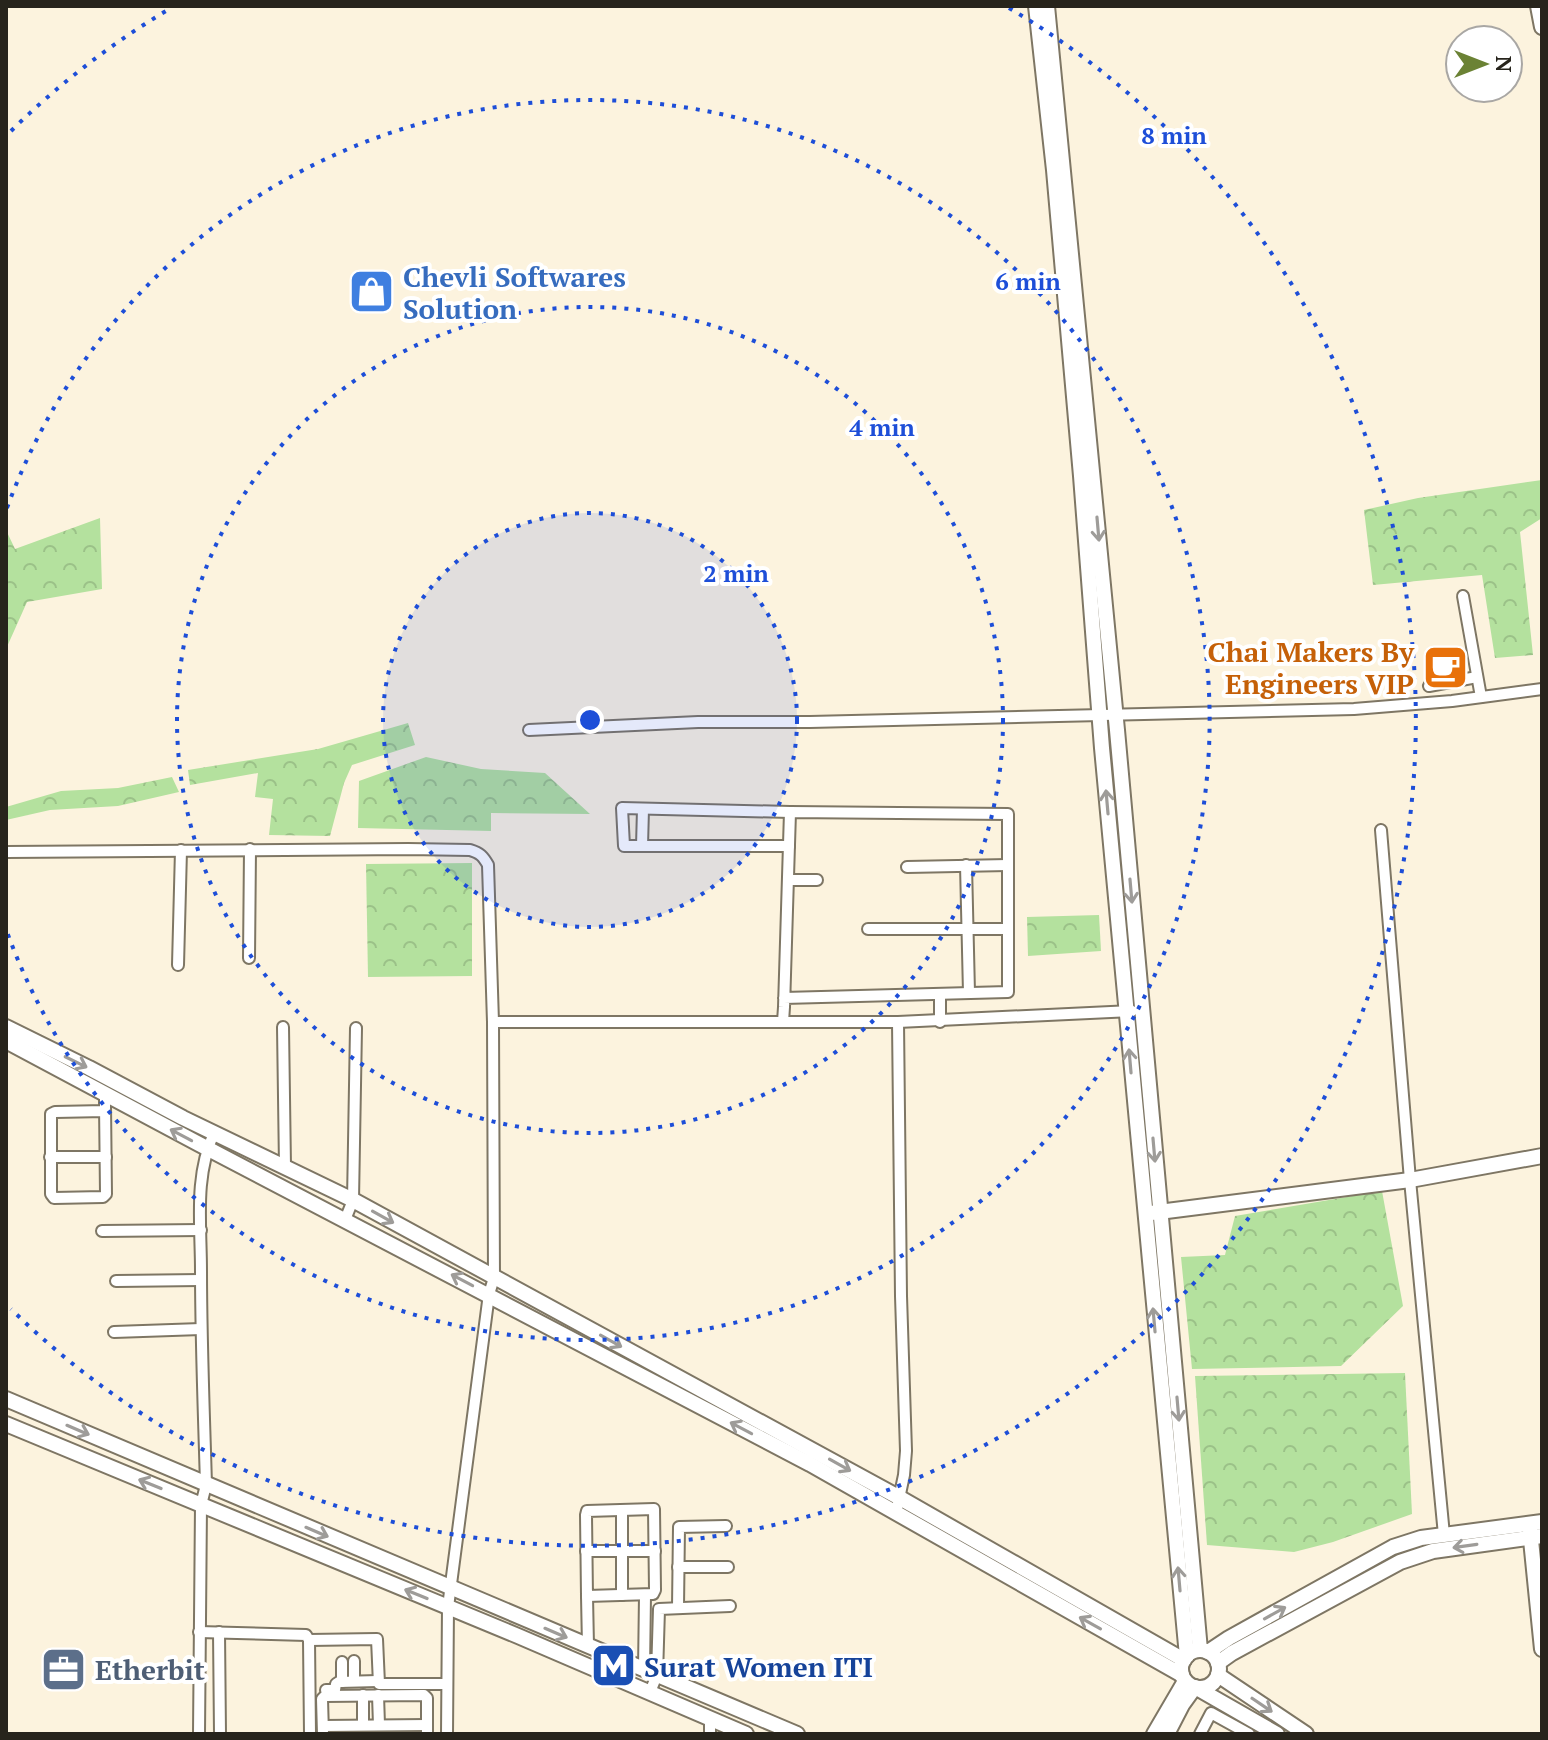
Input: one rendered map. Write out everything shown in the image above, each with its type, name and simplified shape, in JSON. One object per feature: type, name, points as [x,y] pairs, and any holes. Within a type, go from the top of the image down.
[{"type":"street","points":[[1036,6],[1054,170],[1144,1214],[1197,1667],[1248,1730]]},
{"type":"street","points":[[1047,6],[1142,1011],[1197,1667],[1167,1734]]},
{"type":"street","points":[[1538,6],[1542,27]]},
{"type":"street","points":[[1463,596],[1481,697]]},
{"type":"street","points":[[1429,686],[1477,677]]},
{"type":"street","points":[[529,730],[698,722],[1354,709],[1542,689]]},
{"type":"street","points":[[784,998],[1008,992],[1008,814],[622,808],[624,846],[789,846]]},
{"type":"street","points":[[642,846],[643,809]]},
{"type":"street","points":[[783,1022],[790,812]]},
{"type":"street","points":[[1381,830],[1444,1535]]},
{"type":"street","points":[[249,958],[250,849]]},
{"type":"street","points":[[178,965],[181,850]]},
{"type":"street","points":[[6,852],[439,850],[478,852],[484,857],[488,865],[493,1022],[494,1278],[489,1294],[448,1607],[447,1734]]},
{"type":"street","points":[[966,865],[969,993]]},
{"type":"street","points":[[907,867],[1008,865]]},
{"type":"street","points":[[788,880],[817,880]]},
{"type":"street","points":[[868,929],[1006,929]]},
{"type":"street","points":[[940,994],[940,1022]]},
{"type":"street","points":[[493,1022],[940,1022],[1142,1011]]},
{"type":"street","points":[[898,1022],[906,1451],[898,1505]]},
{"type":"street","points":[[6,1027],[353,1200],[898,1505],[1197,1667],[1306,1734]]},
{"type":"street","points":[[283,1027],[285,1167]]},
{"type":"street","points":[[345,1220],[353,1200],[356,1028]]},
{"type":"street","points":[[6,1041],[810,1464],[898,1505]]},
{"type":"street","points":[[105,1094],[106,1194],[104,1197],[54,1198],[51,1194],[50,1157],[52,1112],[105,1111]]},
{"type":"street","points":[[199,1734],[201,1505],[206,1485],[200,1177],[214,1133]]},
{"type":"street","points":[[1144,1214],[1410,1180],[1542,1156]]},
{"type":"street","points":[[50,1157],[106,1157]]},
{"type":"street","points":[[102,1231],[201,1230]]},
{"type":"street","points":[[116,1281],[201,1280]]},
{"type":"street","points":[[114,1332],[201,1329]]},
{"type":"street","points":[[6,1399],[797,1734]]},
{"type":"street","points":[[6,1424],[650,1692],[710,1726],[746,1734]]},
{"type":"street","points":[[587,1596],[653,1594],[654,1509],[587,1511],[586,1551],[588,1646]]},
{"type":"street","points":[[622,1510],[622,1595]]},
{"type":"street","points":[[678,1607],[679,1527],[726,1526]]},
{"type":"street","points":[[1197,1667],[1232,1653],[1400,1562],[1433,1551],[1536,1530]]},
{"type":"street","points":[[1154,1734],[1197,1667],[1229,1638],[1393,1547],[1444,1535],[1536,1530]]},
{"type":"street","points":[[1536,1530],[1542,1649]]},
{"type":"street","points":[[586,1551],[655,1551]]},
{"type":"street","points":[[678,1567],[728,1567]]},
{"type":"street","points":[[645,1595],[651,1672]]},
{"type":"street","points":[[650,1692],[658,1610],[730,1606]]},
{"type":"street","points":[[518,1636],[525,1619]]},
{"type":"street","points":[[199,1632],[306,1635],[309,1640],[310,1734]]},
{"type":"street","points":[[219,1632],[220,1734]]},
{"type":"street","points":[[309,1640],[377,1639],[378,1681]]},
{"type":"street","points":[[354,1661],[354,1681]]},
{"type":"street","points":[[342,1662],[342,1682]]},
{"type":"street","points":[[317,1690],[335,1690],[337,1682],[354,1681],[447,1684]]},
{"type":"street","points":[[199,1691],[219,1692]]},
{"type":"street","points":[[363,1695],[363,1725]]},
{"type":"street","points":[[378,1695],[379,1725]]},
{"type":"street","points":[[378,1695],[425,1695],[427,1729],[363,1725],[323,1730],[324,1696],[378,1695]]},
{"type":"street","points":[[199,1704],[219,1704]]},
{"type":"street","points":[[1200,1734],[1211,1713],[1248,1730],[1277,1734]]},
{"type":"green space","points":[[1542,480],[1542,518],[1520,532],[1533,655],[1495,658],[1482,575],[1373,585],[1364,510],[1418,498]]},
{"type":"green space","points":[[100,518],[102,589],[27,602],[6,649],[6,530],[15,549]]},
{"type":"green space","points":[[408,723],[415,745],[352,765],[330,836],[269,835],[273,799],[255,797],[258,773],[190,785],[188,770],[318,749]]},
{"type":"green space","points":[[426,757],[481,769],[545,773],[590,814],[491,813],[491,831],[358,828],[359,781]]},
{"type":"green space","points":[[172,777],[179,792],[118,806],[50,810],[6,820],[6,807],[61,791],[118,788]]},
{"type":"green space","points":[[472,863],[472,976],[368,977],[366,864]]},
{"type":"green space","points":[[1099,915],[1101,951],[1028,956],[1027,917]]},
{"type":"green space","points":[[1382,1191],[1403,1306],[1341,1366],[1192,1369],[1181,1257],[1225,1255],[1235,1216]]},
{"type":"green space","points":[[1405,1373],[1412,1514],[1333,1542],[1294,1552],[1207,1545],[1195,1376]]},
{"type":"place","name":"Chevli Softwares Solution","points":[[372,292]]},
{"type":"place","name":"Chai Makers By Engineers VIP","points":[[1445,667]]},
{"type":"place","name":"Surat Women ITI","points":[[613,1666]]},
{"type":"place","name":"Etherbit","points":[[64,1669]]}]
